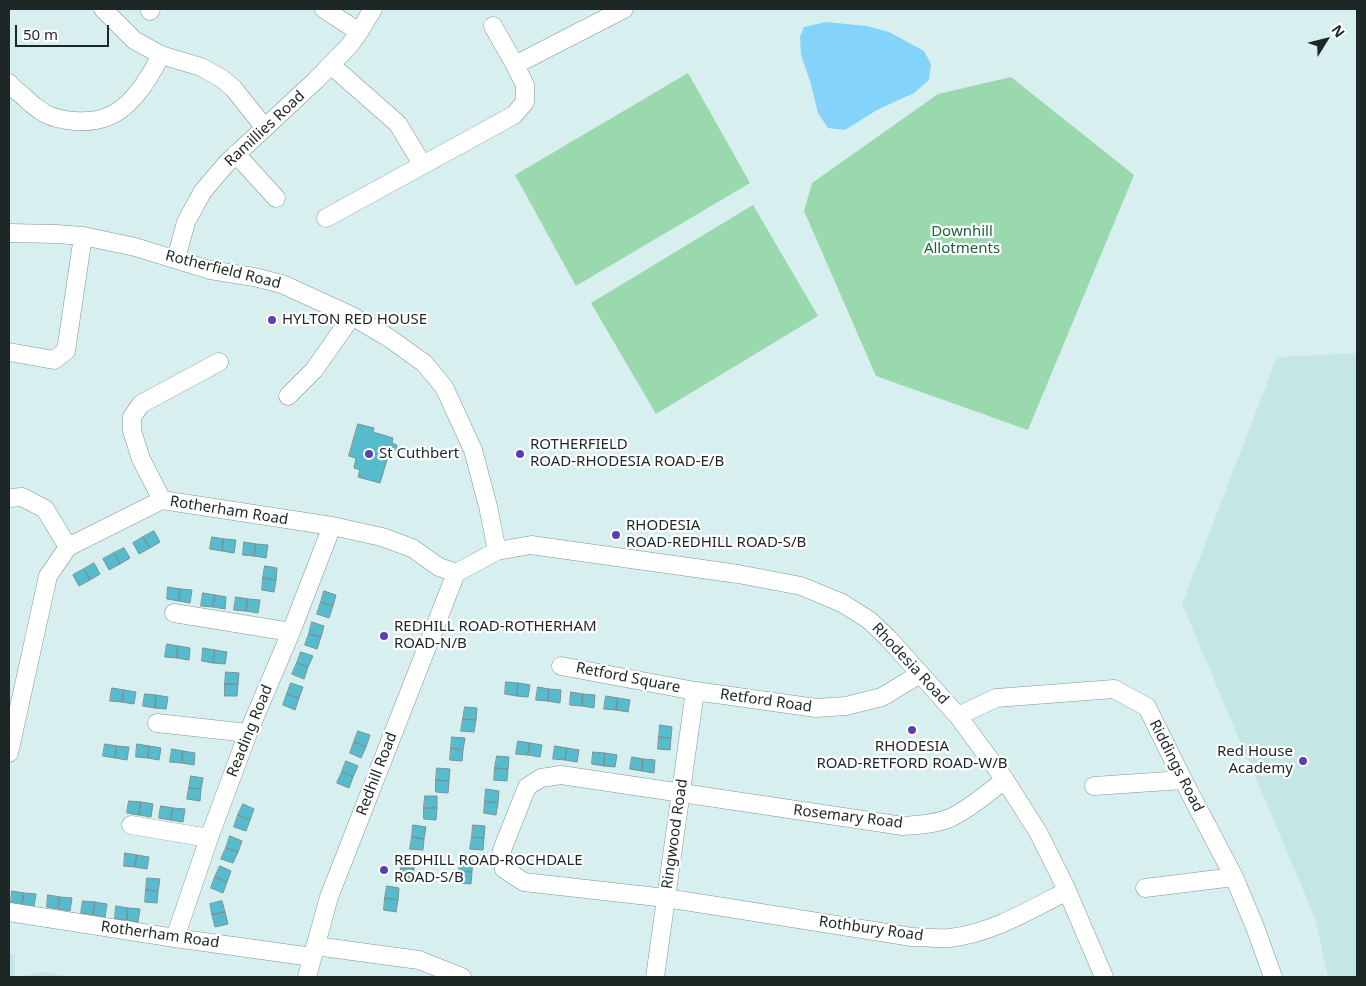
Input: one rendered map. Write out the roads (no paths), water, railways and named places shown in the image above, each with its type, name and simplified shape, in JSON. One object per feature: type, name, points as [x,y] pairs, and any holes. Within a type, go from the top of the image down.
[{"type":"street","points":[[104,9],[134,40],[160,54],[201,67],[221,78],[233,88],[265,128]]},
{"type":"street","points":[[324,9],[359,32]]},
{"type":"street","name":"Ramillies Road","points":[[176,259],[186,222],[204,191],[236,154],[315,81],[349,46],[373,9]]},
{"type":"street","points":[[515,65],[624,9]]},
{"type":"street","points":[[326,218],[514,115],[525,102],[525,85],[493,26]]},
{"type":"street","points":[[9,83],[28,101],[45,113],[66,120],[86,122],[107,117],[126,106],[154,69],[160,54]]},
{"type":"street","points":[[331,64],[398,124],[422,164]]},
{"type":"street","points":[[236,154],[276,198]]},
{"type":"street","name":"Rotherfield Road","points":[[9,233],[83,236],[135,247],[210,270],[254,277],[282,284],[352,316],[389,338],[424,363],[444,387],[473,450],[488,506],[497,551]]},
{"type":"street","points":[[9,352],[54,360],[66,351],[83,236]]},
{"type":"street","points":[[288,396],[314,370],[352,316]]},
{"type":"street","points":[[162,500],[141,459],[132,431],[132,418],[141,404],[219,362]]},
{"type":"street","points":[[9,498],[22,497],[45,509],[68,547]]},
{"type":"street","name":"Rotherham Road","points":[[9,753],[48,576],[68,547],[162,500],[332,526],[382,537],[412,548],[439,567],[456,573]]},
{"type":"street","name":"Reading Road","points":[[175,938],[248,732],[291,632],[332,526]]},
{"type":"street","name":"Rhodesia Road","points":[[456,573],[497,551],[531,545],[738,574],[801,586],[842,603],[869,620],[910,661],[958,716],[1005,780],[1038,832],[1067,891],[1104,977]]},
{"type":"street","name":"Redhill Road","points":[[307,977],[329,897],[456,573]]},
{"type":"street","points":[[174,613],[291,632]]},
{"type":"street","name":"Retford Square","points":[[561,666],[695,691]]},
{"type":"street","name":"Retford Road","points":[[695,691],[816,708],[846,706],[882,698],[920,674]]},
{"type":"street","name":"Riddings Road","points":[[958,716],[996,698],[1114,689],[1147,707],[1234,877],[1255,926],[1273,977]]},
{"type":"street","name":"Ringwood Road","points":[[655,977],[695,691]]},
{"type":"street","points":[[157,722],[248,732]]},
{"type":"street","name":"Rosemary Road","points":[[666,898],[524,882],[504,869],[502,850],[526,787],[541,778],[561,775],[903,826],[926,824],[949,818],[1005,780]]},
{"type":"street","points":[[1094,786],[1183,780]]},
{"type":"street","points":[[131,826],[209,838]]},
{"type":"street","points":[[1145,888],[1234,877]]},
{"type":"street","name":"Rothbury Road","points":[[666,898],[912,937],[949,938],[978,932],[1014,919],[1067,891]]},
{"type":"street","name":"Rotherham Road","points":[[9,912],[175,938],[314,951],[462,977]]},
{"type":"water","points":[[826,22],[867,26],[889,32],[924,51],[931,64],[929,80],[914,93],[877,110],[845,130],[828,128],[818,113],[801,55],[800,37],[804,27]]},
{"type":"place","name":"HYLTON RED HOUSE","points":[[272,320]]},
{"type":"place","name":"St Cuthbert","points":[[369,454]]},
{"type":"place","name":"ROTHERFIELD ROAD-RHODESIA ROAD-E/B","points":[[520,454]]},
{"type":"place","name":"RHODESIA ROAD-REDHILL ROAD-S/B","points":[[616,535]]},
{"type":"place","name":"REDHILL ROAD-ROTHERHAM ROAD-N/B","points":[[384,636]]},
{"type":"place","name":"RHODESIA ROAD-RETFORD ROAD-W/B","points":[[912,730]]},
{"type":"place","name":"Red House Academy","points":[[1303,761]]},
{"type":"place","name":"REDHILL ROAD-ROCHDALE ROAD-S/B","points":[[384,870]]},
{"type":"park label","name":"Downhill Allotments","points":[[962,240]]}]
